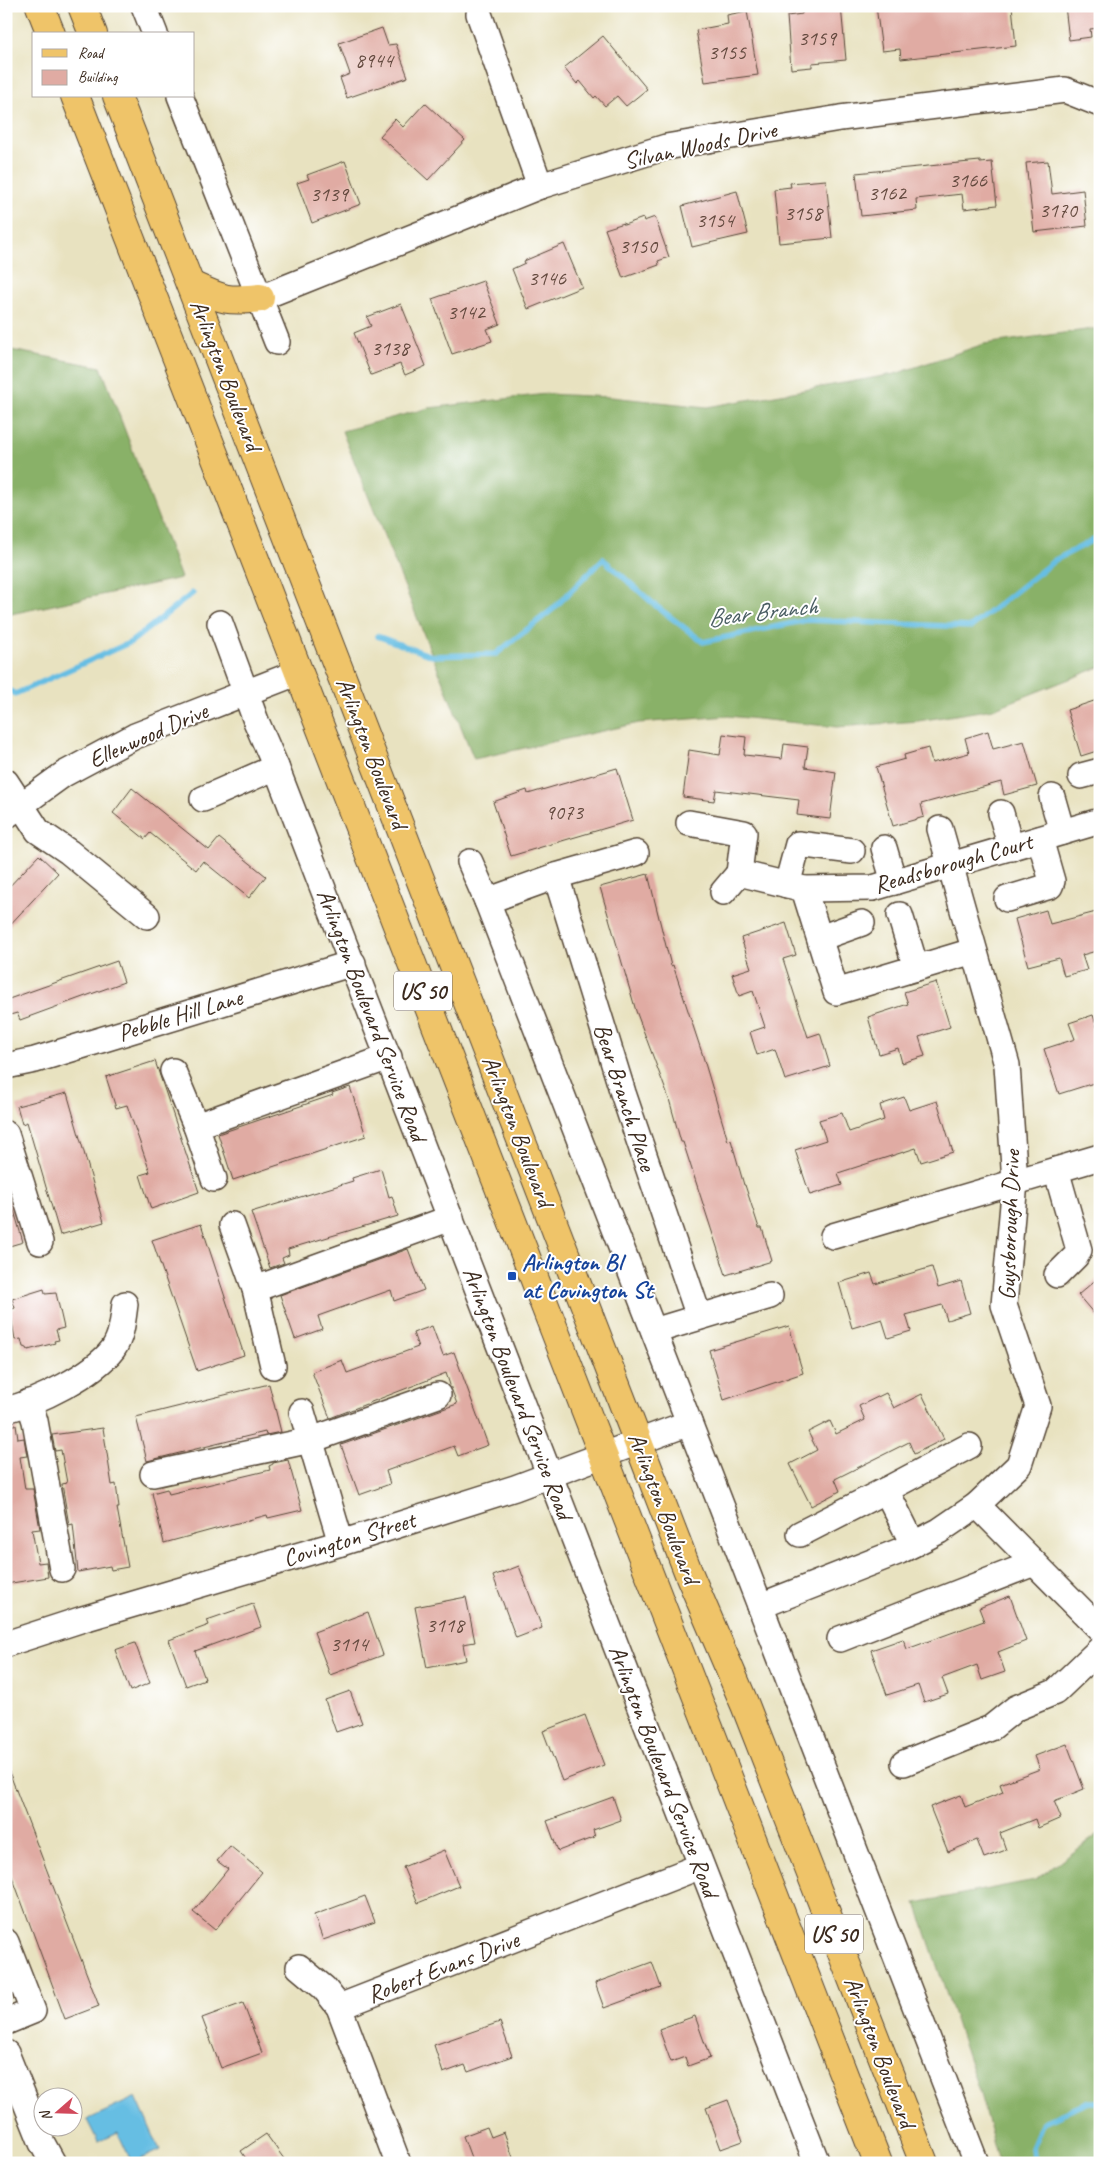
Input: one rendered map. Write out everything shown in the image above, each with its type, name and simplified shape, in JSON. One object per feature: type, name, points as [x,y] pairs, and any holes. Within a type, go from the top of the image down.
[{"type":"main road","points":[[40,6],[50,32]]},
{"type":"main road","points":[[82,6],[92,32]]},
{"type":"main road","name":"Arlington Boulevard","points":[[76,98],[878,2163]]},
{"type":"main road","name":"Arlington Boulevard","points":[[118,98],[689,1574],[745,1704],[924,2163]]},
{"type":"main road","points":[[191,285],[225,300],[235,301],[260,298]]},
{"type":"street","points":[[144,6],[154,32]]},
{"type":"street","points":[[479,14],[540,186]]},
{"type":"street","name":"Silvan Woods Drive","points":[[260,298],[540,186],[666,148],[840,118],[1064,90],[1100,104]]},
{"type":"street","points":[[181,98],[278,342]]},
{"type":"street","name":"Arlington Boulevard Service Road","points":[[220,623],[245,692],[353,963],[817,2163]]},
{"type":"street","name":"Ellenwood Drive","points":[[14,811],[64,774],[136,736],[299,672]]},
{"type":"street","points":[[204,799],[276,767]]},
{"type":"street","points":[[6,782],[14,811],[38,831],[69,852],[147,916]]},
{"type":"street","points":[[1007,899],[1050,886],[1052,881],[1052,797]]},
{"type":"street","points":[[1001,813],[1011,848]]},
{"type":"street","name":"Readsborough Court","points":[[689,823],[744,833],[731,883],[796,887],[873,888],[1051,836],[1098,827]]},
{"type":"street","name":"Guysborough Drive","points":[[760,1606],[900,1551],[939,1530],[976,1505],[1019,1465],[1038,1406],[1004,1305],[1015,1182],[1007,1065],[973,951],[940,829]]},
{"type":"street","points":[[852,851],[798,844],[796,887],[820,938],[836,992],[973,951]]},
{"type":"street","points":[[884,848],[894,882]]},
{"type":"street","points":[[487,901],[556,876],[636,853]]},
{"type":"street","points":[[470,862],[487,901],[976,2163]]},
{"type":"street","name":"Bear Branch Place","points":[[556,876],[623,1093],[699,1317]]},
{"type":"street","points":[[900,915],[916,968]]},
{"type":"street","points":[[820,938],[862,923]]},
{"type":"street","name":"Pebble Hill Lane","points":[[6,1066],[35,1060],[353,963]]},
{"type":"street","points":[[196,1126],[389,1057]]},
{"type":"street","points":[[173,1071],[196,1126],[214,1179]]},
{"type":"street","points":[[6,1134],[12,1171],[40,1242]]},
{"type":"street","points":[[833,1236],[1056,1170],[1096,1165]]},
{"type":"street","points":[[1056,1170],[1078,1250],[1076,1256],[1057,1275]]},
{"type":"street","points":[[255,1289],[451,1218]]},
{"type":"street","points":[[232,1225],[255,1289],[273,1366]]},
{"type":"street","points":[[654,1331],[770,1296]]},
{"type":"street","points":[[62,1569],[35,1421],[17,1406],[51,1393],[93,1369],[113,1348],[121,1331],[125,1304]]},
{"type":"street","points":[[153,1474],[311,1440],[438,1395]]},
{"type":"street","points":[[302,1412],[341,1542]]},
{"type":"street","name":"Covington Street","points":[[6,1644],[515,1488],[689,1423]]},
{"type":"street","points":[[800,1534],[969,1446]]},
{"type":"street","points":[[886,1490],[913,1544]]},
{"type":"street","points":[[976,1505],[1100,1629]]},
{"type":"street","points":[[840,1639],[1034,1563]]},
{"type":"street","points":[[904,1763],[991,1728],[1016,1708],[1055,1692],[1100,1650]]},
{"type":"street","name":"Robert Evans Drive","points":[[398,2163],[339,2008],[701,1866]]},
{"type":"street","points":[[6,1942],[33,2011],[6,2022]]},
{"type":"street","points":[[299,1967],[324,1988],[339,2008]]},
{"type":"street","points":[[6,2053],[42,2142],[53,2163]]},
{"type":"green space","points":[[1100,328],[1100,667],[993,709],[918,721],[837,727],[728,716],[639,723],[474,759],[342,431],[429,408],[546,394],[611,397],[707,407],[895,374],[984,344]]},
{"type":"green space","points":[[6,349],[101,367],[181,578],[6,615]]},
{"type":"green space","points":[[1100,1833],[1100,2156],[1087,2163],[999,2163],[980,2094],[916,1903],[1035,1880]]},
{"type":"water","points":[[136,2097],[160,2150],[132,2163],[118,2133],[98,2142],[87,2120]]},
{"type":"building","points":[[802,6],[841,6],[846,60],[812,63],[812,67],[791,69],[787,16],[802,14]]},
{"type":"building","points":[[876,6],[1012,6],[1016,46],[901,59],[900,49],[882,51]]},
{"type":"building","points":[[1065,6],[1100,6],[1100,28],[1090,29],[1091,37],[1069,40]]},
{"type":"building","points":[[747,11],[758,75],[705,82],[696,30],[728,24],[727,15]]},
{"type":"building","points":[[382,28],[388,45],[396,44],[408,77],[347,98],[340,78],[350,74],[339,43]]},
{"type":"building","points":[[603,36],[647,89],[626,106],[617,96],[605,106],[596,96],[594,98],[580,81],[577,84],[564,68]]},
{"type":"building","points":[[425,103],[465,140],[428,180],[380,136],[395,119],[403,127]]},
{"type":"building","points":[[345,161],[361,204],[312,223],[297,183],[309,179],[307,175]]},
{"type":"building","points":[[980,161],[980,163],[992,162],[997,205],[964,209],[962,194],[916,199],[917,210],[861,216],[856,173]]},
{"type":"building","points":[[1048,161],[1052,194],[1083,190],[1087,226],[1034,232],[1026,163]]},
{"type":"building","points":[[826,180],[832,238],[779,243],[774,189],[791,187],[790,183]]},
{"type":"building","points":[[737,191],[748,234],[692,247],[682,206]]},
{"type":"building","points":[[655,217],[669,257],[658,261],[659,265],[623,278],[605,229],[643,218],[644,221]]},
{"type":"building","points":[[564,244],[582,287],[528,309],[512,269],[525,263],[524,261]]},
{"type":"building","points":[[483,281],[500,324],[487,329],[492,341],[452,354],[432,299]]},
{"type":"building","points":[[401,304],[426,366],[405,375],[400,364],[371,375],[354,333],[371,326],[367,317]]},
{"type":"building","points":[[1100,699],[1100,750],[1081,756],[1067,710]]},
{"type":"building","points":[[988,731],[993,749],[1024,741],[1037,786],[1004,795],[1001,782],[921,804],[924,817],[893,826],[876,767],[905,759],[904,755],[928,748],[932,763],[969,753],[965,738]]},
{"type":"building","points":[[723,734],[746,737],[744,755],[782,759],[784,744],[808,747],[805,767],[836,772],[830,819],[797,815],[799,800],[716,790],[714,801],[683,797],[689,750],[720,755]]},
{"type":"building","points":[[617,768],[633,820],[511,856],[493,802],[527,790],[528,794]]},
{"type":"building","points":[[132,788],[209,850],[219,838],[266,876],[249,898],[203,861],[196,870],[150,833],[145,839],[113,813]]},
{"type":"building","points":[[39,855],[58,873],[6,929],[6,890]]},
{"type":"building","points":[[648,874],[671,966],[673,965],[702,1053],[728,1141],[731,1140],[744,1185],[759,1228],[762,1228],[772,1261],[726,1275],[683,1142],[681,1142],[669,1099],[636,1011],[600,887]]},
{"type":"building","points":[[1046,910],[1050,924],[1100,911],[1100,950],[1082,955],[1087,970],[1064,976],[1059,958],[1028,966],[1015,919]]},
{"type":"building","points":[[786,923],[796,955],[783,959],[808,1037],[820,1033],[830,1066],[785,1080],[775,1049],[757,1055],[750,1032],[765,1027],[753,991],[739,996],[732,974],[751,968],[741,938]]},
{"type":"building","points":[[117,961],[124,982],[20,1020],[17,1013],[10,1015],[6,1000]]},
{"type":"building","points":[[936,982],[950,1027],[919,1037],[925,1056],[902,1063],[898,1048],[879,1054],[868,1017],[908,1004],[904,992]]},
{"type":"building","points":[[1093,1015],[1100,1036],[1100,1081],[1059,1094],[1044,1049],[1075,1039],[1069,1023]]},
{"type":"building","points":[[155,1061],[199,1192],[151,1209],[140,1175],[150,1172],[127,1105],[116,1108],[106,1077]]},
{"type":"building","points":[[350,1087],[366,1136],[233,1180],[218,1134],[333,1095],[332,1093]]},
{"type":"building","points":[[67,1093],[104,1222],[60,1235],[27,1122],[22,1124],[17,1106]]},
{"type":"building","points":[[904,1097],[909,1110],[937,1101],[953,1152],[921,1162],[916,1148],[838,1173],[842,1185],[810,1195],[795,1150],[826,1140],[819,1120],[842,1113],[849,1132],[884,1120],[880,1105]]},
{"type":"building","points":[[381,1169],[389,1197],[392,1196],[398,1216],[288,1249],[289,1255],[282,1258],[284,1263],[270,1268],[251,1212],[353,1181],[352,1178]]},
{"type":"building","points":[[6,1200],[11,1200],[23,1242],[6,1247]]},
{"type":"building","points":[[201,1224],[244,1355],[197,1371],[152,1240]]},
{"type":"building","points":[[408,1249],[424,1290],[394,1301],[391,1290],[318,1316],[322,1329],[295,1339],[280,1295]]},
{"type":"building","points":[[932,1267],[938,1288],[961,1281],[970,1313],[947,1320],[942,1305],[906,1315],[911,1331],[888,1338],[882,1319],[852,1328],[839,1283],[871,1273],[875,1284]]},
{"type":"building","points":[[1100,1276],[1100,1321],[1078,1295]]},
{"type":"building","points":[[44,1289],[45,1294],[56,1293],[64,1328],[56,1330],[59,1340],[54,1341],[55,1343],[28,1350],[23,1347],[21,1339],[15,1340],[10,1310],[15,1308],[12,1299]]},
{"type":"building","points":[[432,1326],[443,1356],[454,1352],[488,1445],[458,1456],[454,1446],[386,1471],[390,1484],[359,1495],[341,1445],[457,1404],[446,1373],[330,1418],[312,1372],[342,1360],[347,1373],[418,1347],[413,1333]]},
{"type":"building","points":[[789,1326],[803,1373],[724,1400],[709,1350]]},
{"type":"building","points":[[269,1384],[281,1432],[266,1435],[265,1432],[147,1461],[136,1417]]},
{"type":"building","points":[[886,1393],[894,1408],[922,1394],[944,1439],[914,1454],[909,1442],[835,1479],[840,1491],[811,1506],[790,1464],[817,1450],[808,1432],[830,1421],[836,1434],[865,1420],[859,1406]]},
{"type":"building","points":[[16,1425],[18,1439],[24,1438],[27,1456],[20,1457],[25,1489],[33,1489],[40,1529],[32,1530],[38,1563],[46,1562],[48,1577],[6,1584],[6,1426]]},
{"type":"building","points":[[103,1428],[112,1485],[116,1484],[119,1508],[117,1508],[128,1567],[111,1570],[110,1566],[78,1572],[73,1524],[69,1525],[62,1484],[67,1483],[61,1450],[55,1451],[52,1435]]},
{"type":"building","points":[[288,1460],[302,1510],[268,1518],[267,1515],[164,1543],[152,1493],[167,1489],[169,1494],[270,1470],[269,1466],[273,1463]]},
{"type":"building","points":[[519,1566],[542,1628],[516,1638],[493,1576]]},
{"type":"building","points":[[1010,1596],[1026,1641],[998,1652],[1005,1672],[982,1680],[977,1665],[942,1678],[948,1694],[924,1702],[918,1685],[887,1695],[871,1650],[903,1639],[907,1649],[984,1621],[979,1608]]},
{"type":"building","points":[[466,1597],[475,1642],[463,1644],[466,1660],[427,1668],[415,1607]]},
{"type":"building","points":[[253,1604],[261,1627],[195,1651],[205,1679],[186,1686],[169,1640],[209,1625],[207,1620]]},
{"type":"building","points":[[368,1612],[383,1655],[330,1675],[314,1632]]},
{"type":"building","points":[[135,1643],[150,1683],[130,1691],[115,1650]]},
{"type":"building","points":[[350,1691],[362,1723],[336,1732],[325,1700]]},
{"type":"building","points":[[585,1715],[604,1765],[562,1781],[543,1731]]},
{"type":"building","points":[[1067,1744],[1084,1789],[1054,1801],[1061,1818],[1038,1828],[1035,1819],[1000,1833],[1006,1850],[984,1858],[977,1840],[948,1852],[930,1807],[961,1795],[965,1807],[1003,1792],[1000,1784],[1040,1769],[1035,1756]]},
{"type":"building","points":[[8,1769],[99,2006],[65,2019],[6,1860],[6,1770]]},
{"type":"building","points":[[613,1797],[621,1820],[593,1830],[595,1837],[558,1851],[547,1821]]},
{"type":"building","points":[[230,1846],[262,1872],[215,1930],[193,1912],[228,1869],[217,1861]]},
{"type":"building","points":[[444,1850],[459,1886],[418,1903],[403,1867]]},
{"type":"building","points":[[365,1896],[375,1922],[323,1940],[314,1915]]},
{"type":"building","points":[[652,1962],[661,1987],[604,2008],[595,1983]]},
{"type":"building","points":[[243,2003],[262,2053],[221,2068],[202,2018]]},
{"type":"building","points":[[695,2016],[710,2058],[688,2066],[685,2057],[671,2062],[659,2029]]},
{"type":"building","points":[[500,2022],[512,2056],[468,2072],[465,2065],[443,2073],[434,2045]]},
{"type":"building","points":[[728,2100],[743,2141],[721,2149],[706,2108]]},
{"type":"building","points":[[487,2127],[491,2137],[504,2132],[515,2163],[473,2163],[463,2136]]},
{"type":"building","points":[[266,2134],[287,2163],[249,2163],[241,2151]]},
{"type":"waterway","name":"Bear Branch","points":[[377,636],[432,656],[496,654],[553,609],[603,559],[656,606],[703,642],[807,620],[971,627],[1055,560],[1094,540],[1100,542]]},
{"type":"waterway","name":"Bear Branch","points":[[6,688],[15,694],[131,642],[193,593]]},
{"type":"waterway","points":[[1034,2163],[1032,2148],[1043,2122],[1089,2102],[1100,2102]]},
{"type":"place","name":"Arlington Bl at Covington St","points":[[512,1276]]}]
